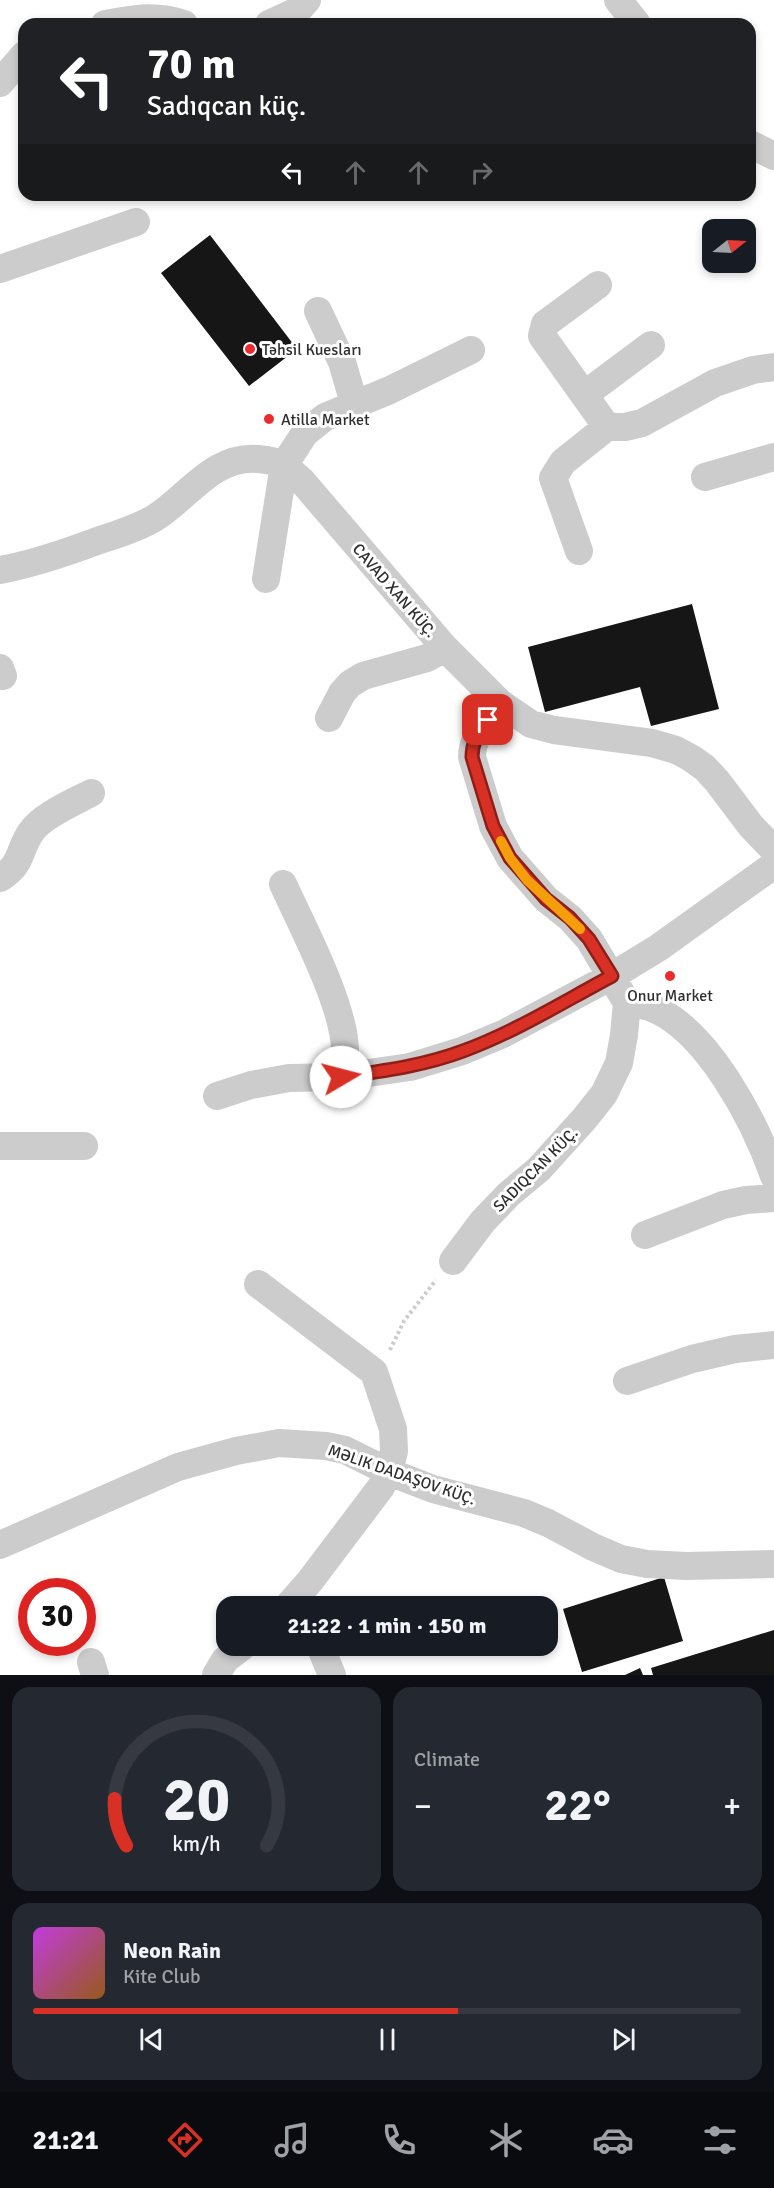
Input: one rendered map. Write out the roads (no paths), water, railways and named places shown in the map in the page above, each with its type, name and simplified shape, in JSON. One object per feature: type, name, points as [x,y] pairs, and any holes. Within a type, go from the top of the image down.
[{"type":"street","points":[[282,18],[297,11],[307,0]]},
{"type":"street","points":[[618,0],[632,18]]},
{"type":"street","points":[[140,18],[163,18]]},
{"type":"street","points":[[0,83],[18,63]]},
{"type":"street","points":[[756,147],[774,156]]},
{"type":"street","points":[[0,269],[136,222]]},
{"type":"street","points":[[598,285],[545,324],[542,336],[607,427]]},
{"type":"street","points":[[318,311],[342,362],[354,404]]},
{"type":"street","points":[[584,395],[651,345]]},
{"type":"street","points":[[266,579],[284,465],[305,433],[325,417],[390,390],[471,350]]},
{"type":"street","points":[[579,551],[553,478],[562,462],[607,427],[625,427],[642,423],[715,383],[753,370],[774,367]]},
{"type":"street","points":[[705,477],[774,457]]},
{"type":"street","points":[[0,570],[41,561],[154,519],[210,473],[225,465],[252,458],[284,465]]},
{"type":"street","name":"CAVAD XAN KÜÇ.","points":[[284,465],[302,481],[445,648],[500,703],[531,724],[554,730],[652,743],[676,750],[691,758],[717,781],[751,826],[774,850]]},
{"type":"street","points":[[329,718],[342,693],[350,684],[363,676],[427,658],[445,648]]},
{"type":"street","points":[[453,1262],[477,1227],[509,1194],[539,1169],[604,1094],[619,1063],[627,1003],[589,939],[570,918],[546,899],[521,873],[493,826],[472,757],[472,747],[476,737],[500,703]]},
{"type":"street","points":[[0,878],[15,868],[31,831],[41,822],[91,793]]},
{"type":"street","points":[[217,1096],[250,1085],[289,1078],[341,1077],[410,1067],[462,1052],[503,1035],[612,976],[658,948],[774,866]]},
{"type":"street","points":[[283,884],[324,975],[341,1022],[345,1054],[341,1077]]},
{"type":"street","points":[[627,1003],[650,1007],[673,1020],[708,1053],[734,1091],[767,1156],[774,1176]]},
{"type":"street","points":[[0,1146],[84,1146]]},
{"type":"street","points":[[645,1235],[723,1205],[746,1200],[774,1198]]},
{"type":"street","points":[[258,1284],[377,1380],[393,1430],[394,1451],[388,1472],[366,1508],[298,1596]]},
{"type":"street","points":[[627,1381],[693,1359],[735,1349],[774,1345]]},
{"type":"street","name":"MƏLIK DADAŞOV KÜÇ.","points":[[0,1544],[178,1467],[279,1443],[326,1446],[345,1450],[388,1472],[433,1489],[524,1513],[621,1559],[676,1566],[774,1564]]},
{"type":"street","points":[[216,1675],[230,1656]]},
{"type":"street","points":[[324,1656],[332,1675]]},
{"type":"place","name":"Təhsil Kuesları","points":[[250,349]]},
{"type":"place","name":"Atilla Market","points":[[269,419]]},
{"type":"place","name":"Onur Market","points":[[670,976]]}]
